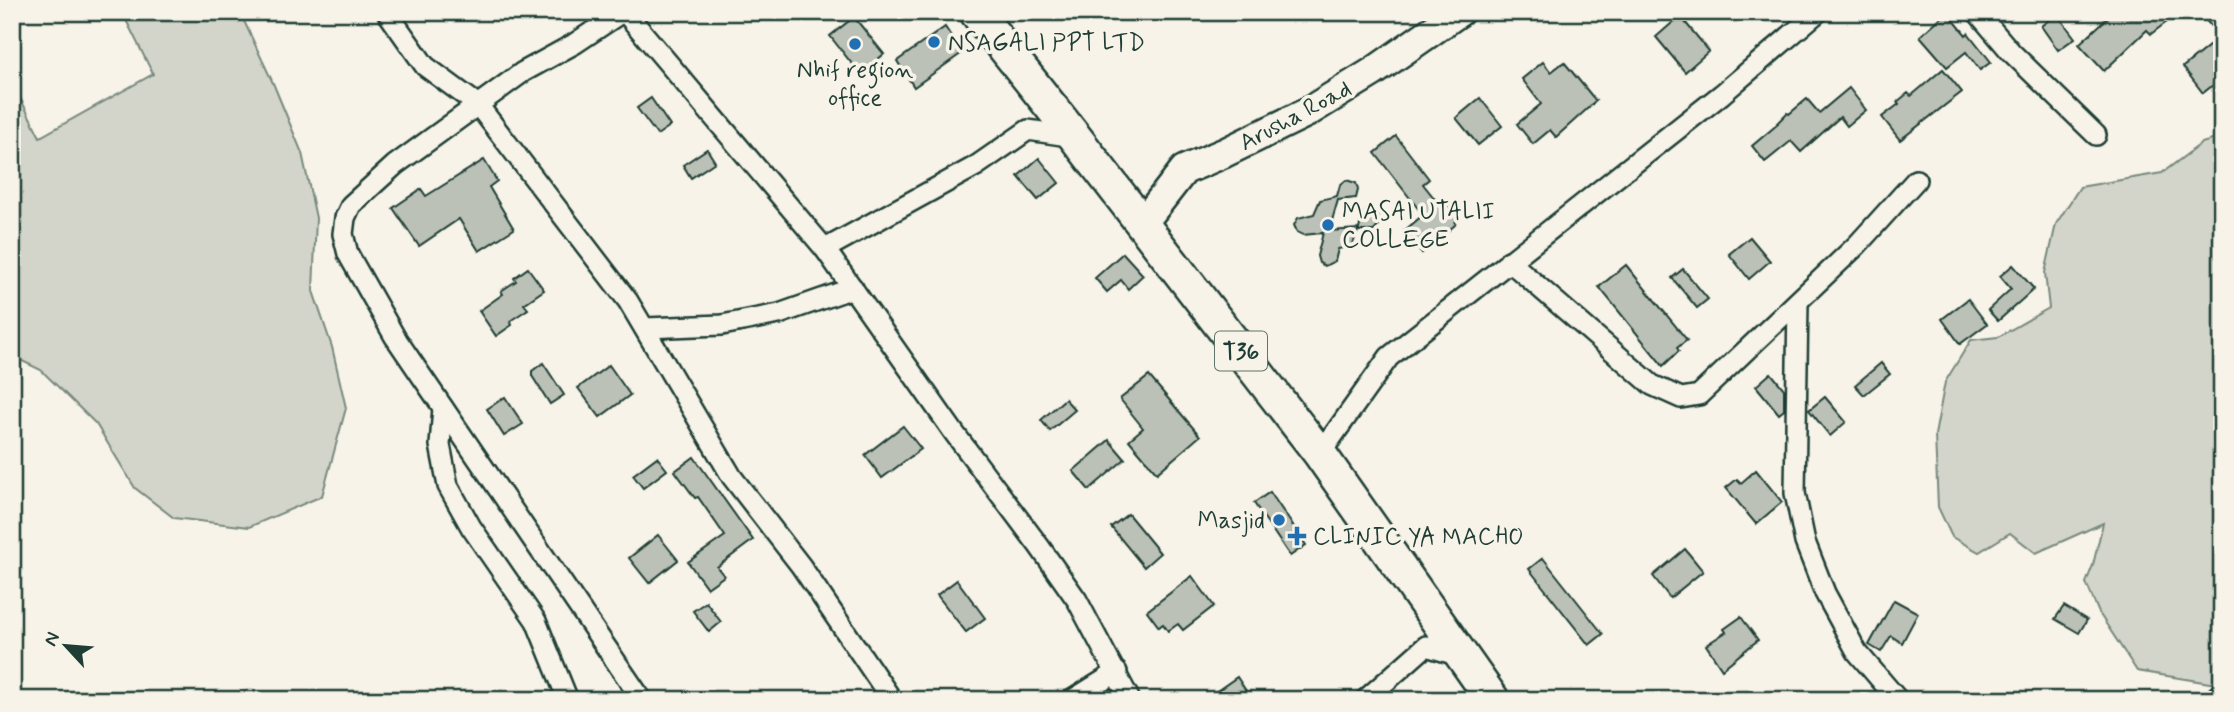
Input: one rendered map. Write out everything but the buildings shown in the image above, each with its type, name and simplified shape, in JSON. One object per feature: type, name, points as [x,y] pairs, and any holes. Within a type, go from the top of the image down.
[{"type":"highway","name":"T36","points":[[976,12],[1320,454],[1493,700]]},
{"type":"main road","name":"Arusha Road","points":[[1142,224],[1184,170],[1306,113],[1373,72],[1459,12]]},
{"type":"street","points":[[387,12],[425,66],[478,105],[628,301],[732,477],[801,566],[892,700]]},
{"type":"street","points":[[642,700],[395,337],[348,254],[343,234],[345,218],[351,205],[374,182],[523,72],[624,12],[825,249],[955,434],[1077,600],[1130,700]]},
{"type":"street","points":[[1320,454],[1388,357],[1722,94],[1818,12]]},
{"type":"street","points":[[1977,12],[2011,52],[2096,135]]},
{"type":"street","points":[[825,249],[976,166],[1028,130],[1075,137]]},
{"type":"street","points":[[1509,261],[1652,386],[1681,398],[1699,395],[1857,245],[1916,180]]},
{"type":"street","points":[[645,328],[722,325],[768,317],[853,288]]},
{"type":"street","points":[[1798,302],[1796,493],[1805,542],[1825,593],[1857,652],[1898,700]]},
{"type":"street","points":[[443,408],[440,445],[448,486],[471,527],[536,621],[568,700]]},
{"type":"street","points":[[1365,700],[1426,646],[1464,658]]},
{"type":"street","points":[[1072,700],[1116,672]]},
{"type":"street","points":[[2213,700],[2222,692]]},
{"type":"shaded area","points":[[122,12],[244,12],[244,21],[302,153],[316,218],[313,291],[332,347],[346,408],[322,496],[249,527],[174,518],[135,488],[96,424],[41,370],[12,356],[12,82],[40,137],[153,74]]},
{"type":"shaded area","points":[[2222,137],[2222,685],[2137,671],[2099,613],[2086,583],[2103,523],[2036,553],[2010,533],[1979,552],[1952,537],[1938,507],[1935,435],[1945,382],[1971,340],[1998,337],[2049,308],[2045,273],[2056,224],[2080,187],[2162,173],[2202,143]]},
{"type":"place","name":"NSAGALI PPT LTD","points":[[934,42]]},
{"type":"place","name":"Nhif region office","points":[[855,44]]},
{"type":"place","name":"MASAI UTALII COLLEGE","points":[[1328,225]]},
{"type":"place","name":"Masjid","points":[[1279,520]]},
{"type":"place","name":"CLINIC YA MACHO","points":[[1297,536]]}]
